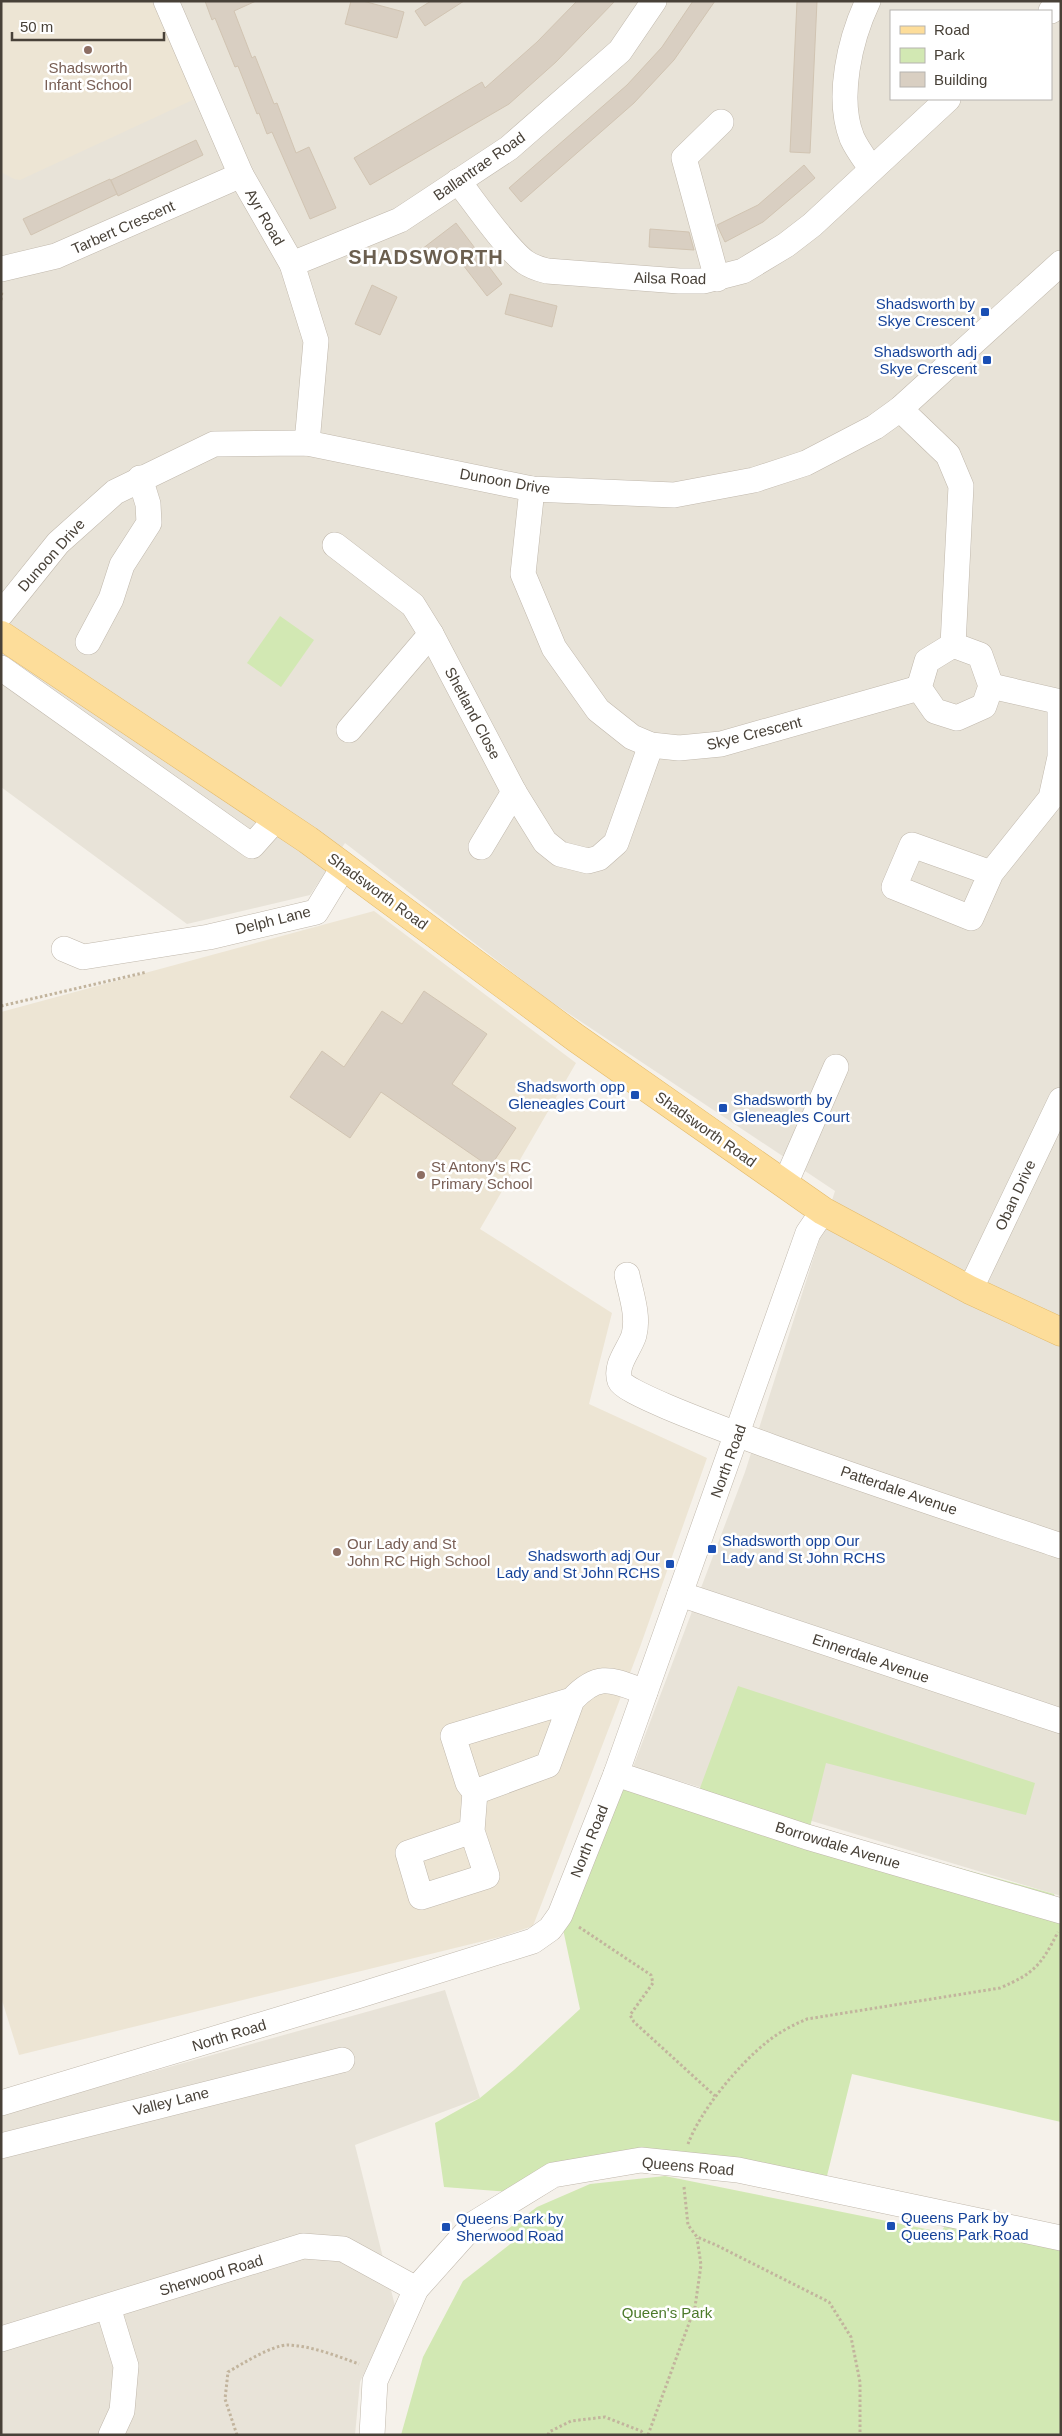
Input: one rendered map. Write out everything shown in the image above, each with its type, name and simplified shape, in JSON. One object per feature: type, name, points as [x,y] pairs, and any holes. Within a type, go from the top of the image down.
[{"type":"main road","name":"Shadsworth Road","points":[[1,635],[344,866],[576,1038],[823,1210],[970,1290],[1061,1332]]},
{"type":"street","name":"Ayr Road","points":[[166,1],[241,175],[292,264],[316,340],[308,443]]},
{"type":"street","name":"Ballantrae Road","points":[[292,264],[400,220],[509,148],[620,51],[654,1]]},
{"type":"street","points":[[868,1],[852,41],[846,82],[846,103],[852,137],[859,152],[871,168]]},
{"type":"street","name":"Ailsa Road","points":[[458,181],[506,242],[524,261],[533,267],[546,271],[679,281],[716,278],[743,271],[786,245],[812,225],[871,168],[947,100]]},
{"type":"street","points":[[716,278],[684,158],[721,122]]},
{"type":"street","name":"Tarbert Crescent","points":[[1,269],[56,256],[241,175]]},
{"type":"street","name":"Dunoon Drive","points":[[1,614],[58,543],[114,492],[214,444],[308,443],[532,489],[674,495],[754,480],[806,463],[875,427],[900,409],[1061,263]]},
{"type":"street","points":[[900,409],[948,455],[961,486],[953,645]]},
{"type":"street","points":[[88,642],[111,599],[122,565],[149,524],[148,504],[140,478]]},
{"type":"street","name":"Skye Crescent","points":[[532,489],[523,574],[554,648],[598,710],[632,737],[651,745],[679,748],[721,744],[919,688]]},
{"type":"street","name":"Shetland Close","points":[[335,545],[413,605],[431,634],[514,792],[551,848],[578,860],[588,861],[598,858],[616,843],[651,745]]},
{"type":"street","points":[[349,730],[431,634]]},
{"type":"street","points":[[953,645],[980,655],[991,686],[984,706],[957,718],[935,711],[919,688],[927,661],[953,645]]},
{"type":"street","points":[[1,668],[252,846],[276,819]]},
{"type":"street","points":[[991,686],[1060,702],[1060,757],[1052,798],[991,873]]},
{"type":"street","points":[[481,847],[514,792]]},
{"type":"street","name":"Delph Lane","points":[[64,950],[83,957],[209,937],[316,912],[344,866]]},
{"type":"street","points":[[785,1184],[836,1067]]},
{"type":"street","name":"Oban Drive","points":[[970,1290],[1061,1100]]},
{"type":"street","name":"North Road","points":[[1,2103],[348,1999],[533,1940],[550,1929],[560,1915],[616,1774],[808,1232],[823,1210]]},
{"type":"street","name":"Patterdale Avenue","points":[[627,1275],[635,1323],[634,1335],[620,1366],[620,1382],[632,1392],[737,1435],[1061,1546]]},
{"type":"street","name":"Ennerdale Avenue","points":[[680,1594],[1061,1721]]},
{"type":"street","points":[[475,1792],[548,1765],[572,1700],[585,1687],[604,1680],[645,1692]]},
{"type":"street","points":[[472,1831],[475,1792],[468,1783],[453,1736],[572,1700]]},
{"type":"street","name":"Borrowdale Avenue","points":[[616,1774],[807,1837],[1061,1911]]},
{"type":"street","name":"Valley Lane","points":[[1,2146],[113,2116],[342,2060]]},
{"type":"street","name":"Queens Road","points":[[372,2435],[376,2381],[416,2289],[475,2224],[553,2175],[641,2160],[738,2170],[1061,2238]]},
{"type":"street","name":"Sherwood Road","points":[[1,2339],[303,2246],[343,2249],[416,2289]]},
{"type":"street","points":[[108,2307],[126,2366],[122,2411],[111,2435]]},
{"type":"path","points":[[1,1006],[151,971]]},
{"type":"path","points":[[560,1915],[651,1975],[653,1983],[630,2015],[634,2022],[715,2096]]},
{"type":"path","points":[[648,2435],[695,2307],[701,2265],[697,2237],[688,2225],[682,2164],[693,2131],[715,2096],[767,2042],[794,2025],[807,2019],[1000,1988],[1022,1978],[1044,1960],[1061,1927]]},
{"type":"path","points":[[697,2237],[829,2302],[851,2338],[860,2382],[860,2435]]},
{"type":"path","points":[[237,2435],[225,2399],[228,2372],[252,2357],[287,2345],[330,2353],[379,2372]]},
{"type":"path","points":[[548,2435],[549,2432],[571,2421],[605,2417],[642,2431],[644,2435]]},
{"type":"shaded area","points":[[1,1],[1061,1],[1061,1896],[633,1767],[745,1472],[835,1191],[547,999],[345,843],[310,895],[187,924],[1,787]]},
{"type":"shaded area","name":"Shadsworth Infant School","points":[[1,1],[152,1],[197,98],[20,180],[14,179],[1,172]]},
{"type":"shaded area","name":"Our Lady and St John RC High School","points":[[374,911],[576,1063],[480,1229],[612,1313],[589,1404],[707,1458],[640,1647],[533,1926],[504,1936],[19,2055],[1,1997],[1,1012]]},
{"type":"shaded area","points":[[445,1990],[480,2098],[355,2145],[395,2306],[360,2382],[355,2435],[1,2435],[1,2114]]},
{"type":"green space","points":[[280,616],[314,640],[281,687],[247,663]]},
{"type":"green space","points":[[738,1686],[1035,1783],[1026,1815],[826,1763],[810,1827],[1054,1894],[1061,1921],[1061,2122],[852,2074],[824,2188],[641,2160],[525,2193],[444,2187],[435,2123],[480,2098],[514,2070],[580,2009],[560,1915],[616,1774],[697,1796]]},
{"type":"green space","name":"Queen's Park","points":[[665,2176],[941,2232],[952,2215],[1061,2238],[1061,2435],[401,2435],[423,2357],[463,2281],[514,2241],[500,2235],[537,2207],[590,2184]]},
{"type":"building","points":[[205,1],[256,1],[234,11],[252,58],[255,56],[274,104],[277,103],[296,153],[309,147],[336,208],[310,219],[272,132],[267,134],[238,66],[235,67],[215,18],[212,20]]},
{"type":"building","points":[[351,1],[363,1],[404,12],[397,38],[345,24]]},
{"type":"building","points":[[431,1],[464,1],[425,26],[415,11]]},
{"type":"building","points":[[577,1],[615,1],[556,62],[509,104],[370,185],[354,158],[482,82],[485,88],[537,42]]},
{"type":"building","points":[[693,1],[715,1],[674,60],[634,103],[521,202],[509,188],[627,85],[662,47]]},
{"type":"building","points":[[797,1],[817,1],[810,153],[790,152]]},
{"type":"building","points":[[196,140],[203,155],[118,196],[111,180]]},
{"type":"building","points":[[804,165],[815,178],[763,222],[725,242],[717,225],[758,205]]},
{"type":"building","points":[[110,179],[117,194],[31,235],[23,219]]},
{"type":"building","points":[[456,223],[502,284],[487,296],[453,252],[435,265],[422,249]]},
{"type":"building","points":[[650,229],[689,232],[694,250],[649,247]]},
{"type":"building","points":[[372,285],[397,297],[380,335],[355,324]]},
{"type":"building","points":[[510,294],[557,306],[552,327],[505,314]]},
{"type":"building","points":[[424,991],[487,1034],[452,1084],[516,1128],[490,1167],[381,1092],[350,1138],[290,1097],[322,1051],[344,1067],[382,1011],[402,1024]]},
{"type":"place","name":"Shadsworth Infant School","points":[[88,50]]},
{"type":"place","name":"Shadsworth by Skye Crescent","points":[[985,312]]},
{"type":"place","name":"Shadsworth adj Skye Crescent","points":[[987,360]]},
{"type":"place","name":"Shadsworth opp Gleneagles Court","points":[[635,1095]]},
{"type":"place","name":"Shadsworth by Gleneagles Court","points":[[723,1108]]},
{"type":"place","name":"St Antony's RC Primary School","points":[[421,1175]]},
{"type":"place","name":"Shadsworth opp Our Lady and St John RCHS","points":[[712,1549]]},
{"type":"place","name":"Our Lady and St John RC High School","points":[[337,1552]]},
{"type":"place","name":"Shadsworth adj Our Lady and St John RCHS","points":[[670,1564]]},
{"type":"place","name":"Queens Park by Queens Park Road","points":[[891,2226]]},
{"type":"place","name":"Queens Park by Sherwood Road","points":[[446,2227]]},
{"type":"district","name":"SHADSWORTH","points":[[426,257]]}]
